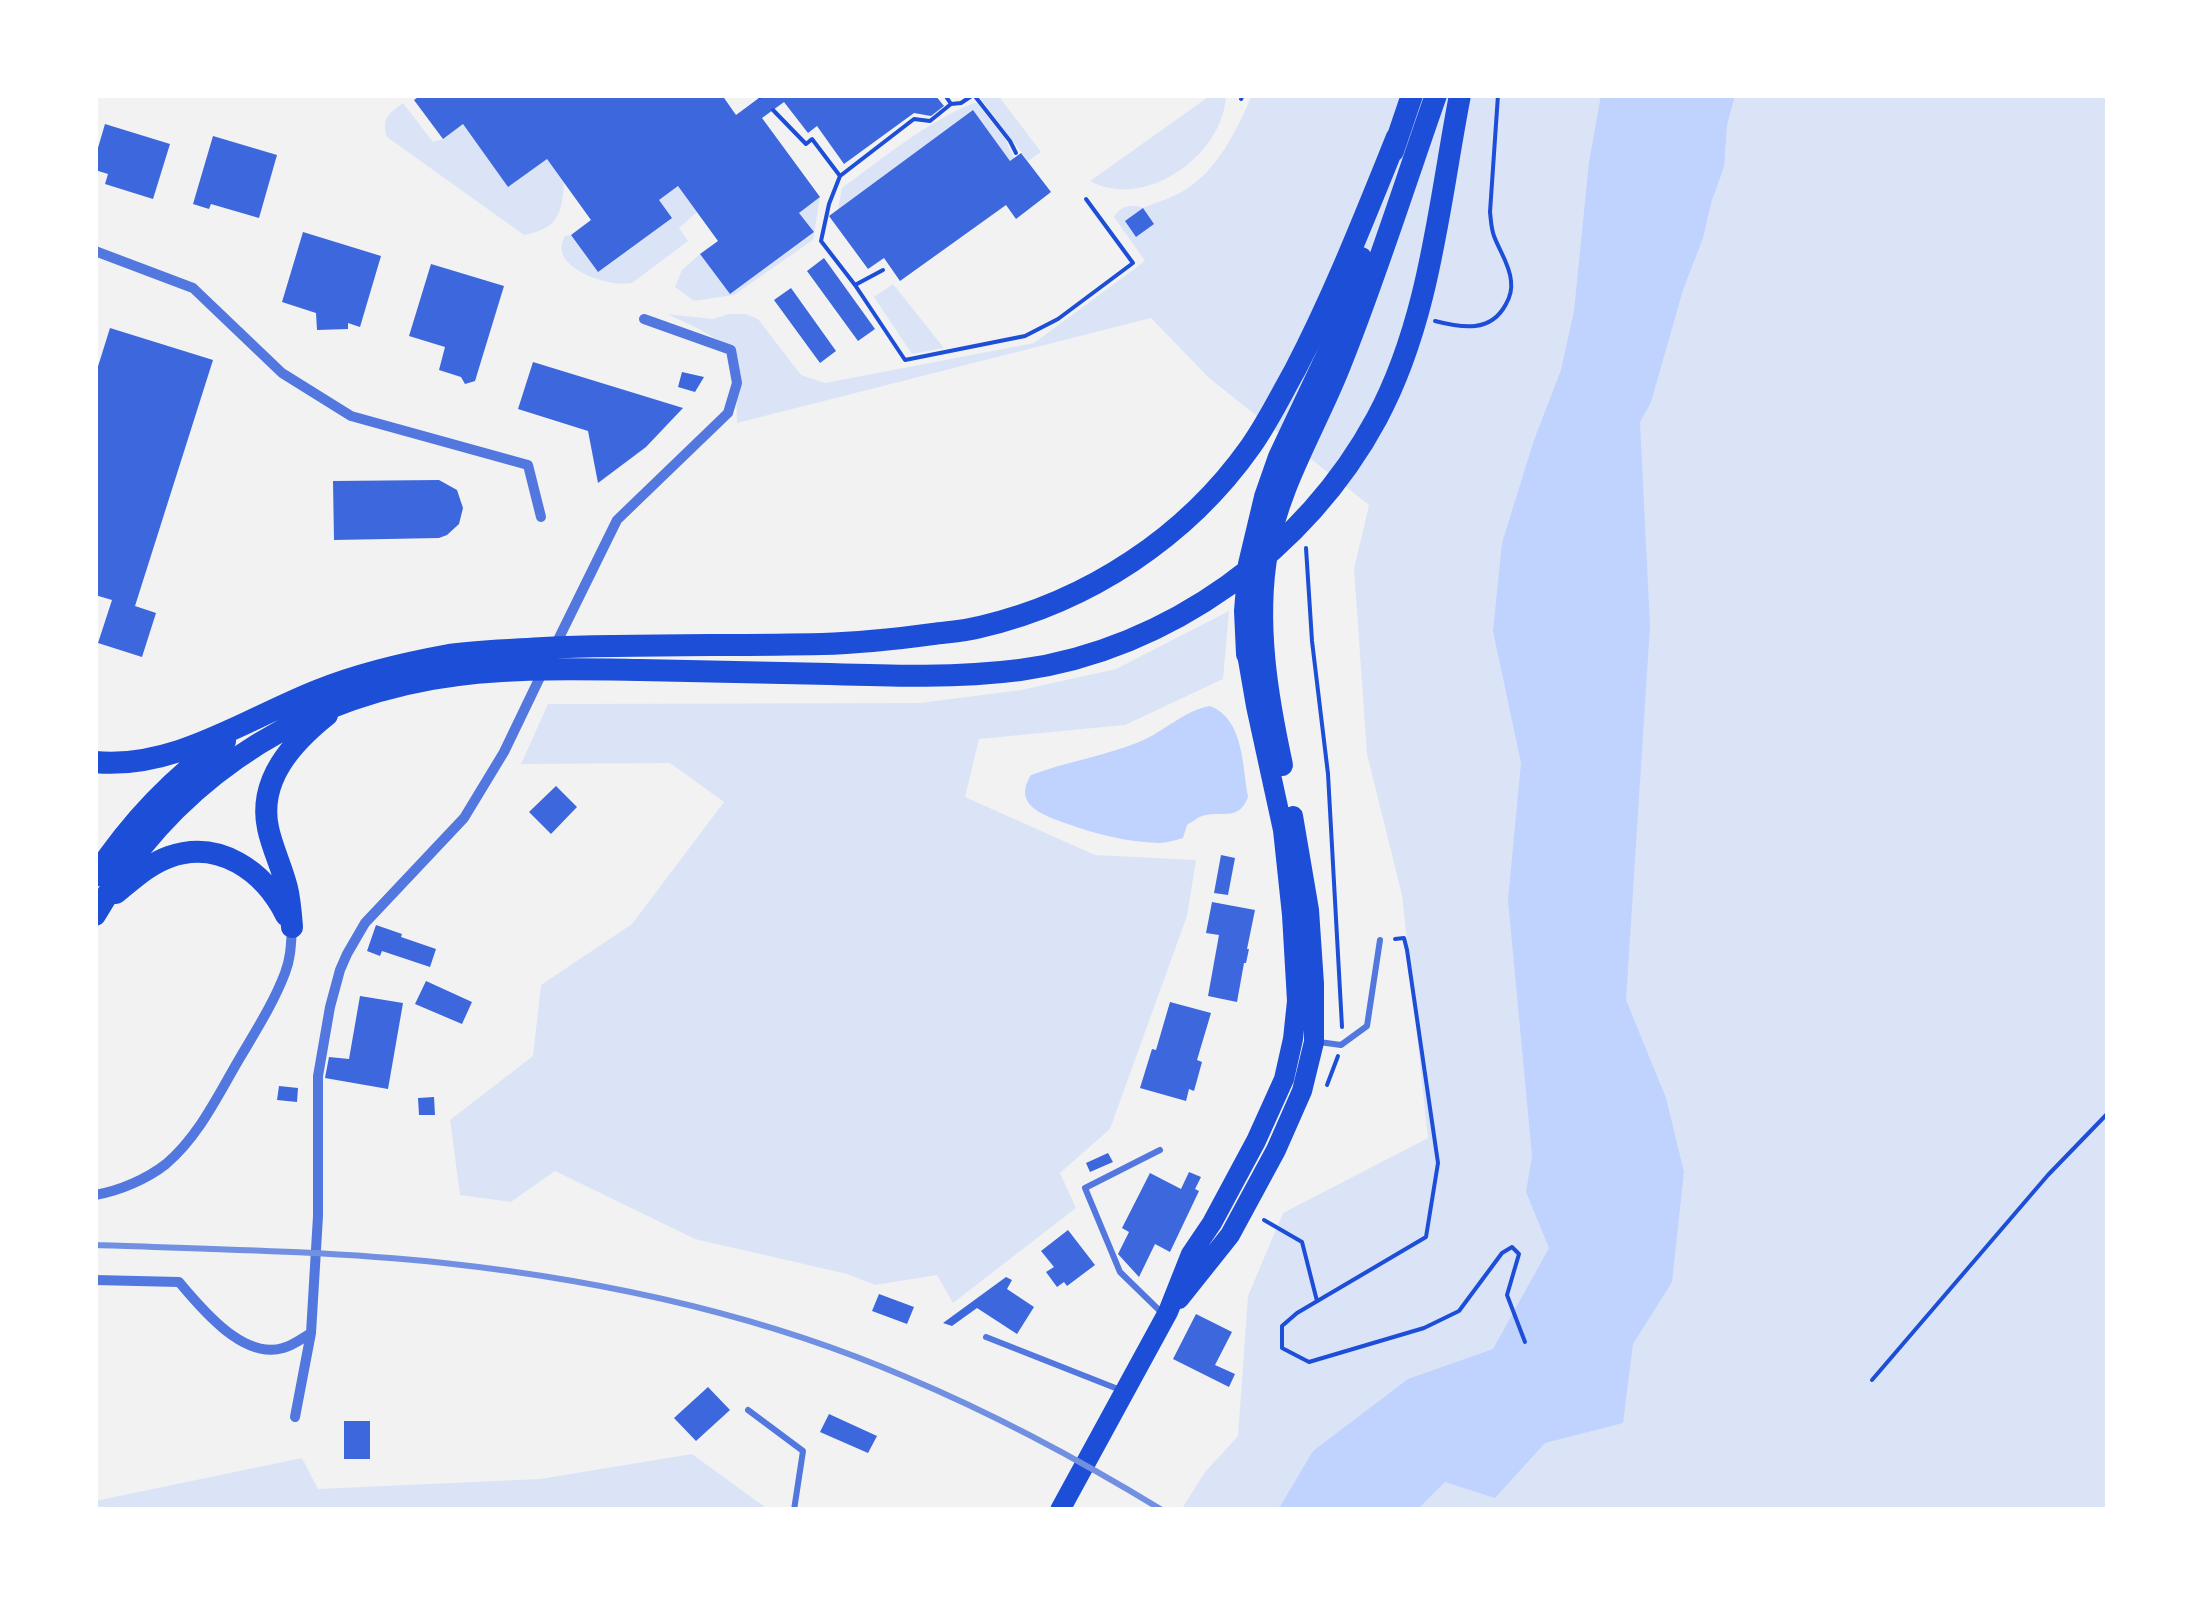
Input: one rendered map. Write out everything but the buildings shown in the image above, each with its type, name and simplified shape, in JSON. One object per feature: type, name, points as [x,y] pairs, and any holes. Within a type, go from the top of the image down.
[{"type":"highway","points":[[1247,654],[1246,590],[1265,497],[1341,322],[1412,95]]},
{"type":"highway","points":[[1282,765],[1265,667],[1263,602],[1268,547],[1294,469],[1360,317],[1436,95]]},
{"type":"highway","points":[[98,910],[143,843],[195,790],[255,745],[296,722],[346,702],[412,683],[495,671],[560,669],[904,676],[984,673],[1082,656],[1175,617],[1218,591],[1295,530],[1341,476],[1377,418],[1396,380],[1427,277],[1460,95]]},
{"type":"highway","points":[[95,762],[127,764],[159,758],[316,691],[392,667],[450,655],[604,645],[872,642],[978,628],[1035,611],[1096,584],[1168,536],[1213,494],[1251,446],[1318,326],[1397,137]]},
{"type":"highway","points":[[95,876],[132,824],[180,776],[252,724],[316,691]]},
{"type":"highway","points":[[292,927],[287,888],[267,823],[268,792],[278,768],[294,746],[346,702]]},
{"type":"highway","points":[[98,910],[140,874],[166,858],[209,852],[232,859],[255,873],[278,900],[292,927]]},
{"type":"main road","points":[[1060,1510],[1166,1314],[1191,1254],[1256,1141],[1284,1079],[1293,1039],[1297,1001],[1282,830],[1247,654]]},
{"type":"main road","points":[[1166,1314],[1230,1235],[1276,1150],[1302,1091],[1314,1042],[1309,910],[1282,765]]},
{"type":"street","points":[[95,251],[193,288],[282,373],[351,416],[528,465],[540,517]]},
{"type":"street","points":[[295,1417],[312,1334],[318,1216],[318,1076],[330,1007],[346,954],[365,923],[464,818],[504,752],[617,520],[728,414],[736,383],[731,350],[644,320]]},
{"type":"street","points":[[95,1195],[134,1182],[163,1166],[203,1121],[268,1009],[286,970],[292,927]]},
{"type":"street","points":[[95,1280],[179,1282],[225,1330],[258,1348],[281,1350],[312,1334]]},
{"type":"lane","points":[[1293,1039],[1342,1045],[1367,1026],[1380,940]]},
{"type":"lane","points":[[1160,1150],[1085,1188],[1120,1272],[1166,1314]]},
{"type":"lane","points":[[986,1337],[1124,1392]]},
{"type":"lane","points":[[748,1410],[804,1451],[794,1510]]},
{"type":"path","points":[[944,95],[951,104]]},
{"type":"path","points":[[1016,153],[974,95],[951,104],[930,120],[914,119],[840,176],[821,240],[905,360],[1025,336],[1058,319],[1133,263],[1086,199]]},
{"type":"path","points":[[1435,321],[1462,328],[1482,326],[1495,319],[1510,296],[1511,281],[1492,231],[1490,212],[1498,95]]},
{"type":"path","points":[[773,110],[806,144],[812,140],[840,176]]},
{"type":"path","points":[[855,286],[884,270]]},
{"type":"path","points":[[1380,940],[1404,938],[1413,990],[1438,1162],[1426,1237],[1297,1313],[1282,1326],[1282,1348],[1309,1362],[1424,1328],[1459,1311],[1502,1253],[1512,1247],[1519,1254],[1507,1294],[1525,1342]]},
{"type":"path","points":[[1872,1380],[2048,1174],[2108,1113]]},
{"type":"path","points":[[1261,1218],[1302,1242],[1317,1301]]},
{"type":"shaded area","points":[[998,95],[1041,152],[1028,161],[980,98]]},
{"type":"shaded area","points":[[1211,95],[1226,95],[1222,117],[1212,138],[1178,172],[1134,189],[1090,181]]},
{"type":"shaded area","points":[[1252,95],[2108,95],[2108,1510],[1181,1510],[1205,1472],[1238,1436],[1248,1296],[1283,1213],[1428,1138],[1402,895],[1367,754],[1354,569],[1369,505],[1209,378],[1151,318],[737,423],[735,350],[667,314],[713,319],[746,314],[758,319],[801,375],[825,383],[1034,343],[1145,261],[1114,217],[1116,213],[1166,199],[1199,179],[1226,146]]},
{"type":"shaded area","points":[[403,103],[433,142],[463,124],[508,187],[547,159],[564,183],[556,219],[544,229],[524,235],[387,137],[386,120]]},
{"type":"shaded area","points":[[974,103],[1006,140],[1014,159],[1010,161],[973,111],[838,209],[842,188],[923,130]]},
{"type":"shaded area","points":[[678,186],[697,212],[679,228],[688,241],[632,283],[596,278],[572,266],[564,257],[561,247],[565,236],[571,235],[598,272],[659,200]]},
{"type":"shaded area","points":[[820,197],[813,240],[734,295],[694,301],[675,287],[682,270],[700,254],[730,294],[813,233],[799,213]]},
{"type":"shaded area","points":[[893,284],[944,348],[912,354],[874,297]]},
{"type":"shaded area","points":[[1229,611],[1223,679],[1125,725],[979,739],[965,797],[1095,855],[1196,860],[1187,916],[1110,1129],[1060,1173],[1076,1208],[953,1303],[937,1275],[875,1285],[847,1274],[695,1239],[555,1171],[511,1202],[460,1195],[450,1120],[533,1056],[541,985],[632,924],[724,802],[670,763],[521,764],[548,704],[920,703],[1021,690],[1116,669]]},
{"type":"shaded area","points":[[692,1454],[769,1510],[95,1510],[95,1501],[302,1458],[318,1489],[540,1479]]},
{"type":"water","points":[[1601,95],[1735,95],[1727,125],[1724,167],[1651,402],[1640,422],[1650,626],[1626,1000],[1666,1098],[1684,1172],[1672,1282],[1633,1344],[1623,1423],[1545,1443],[1495,1498],[1445,1482],[1417,1510],[1278,1510],[1313,1451],[1408,1379],[1493,1349],[1549,1248],[1526,1192],[1532,1156],[1508,900],[1521,763],[1493,631],[1502,543],[1561,370],[1574,311],[1589,162]]},
{"type":"water","points":[[1210,706],[1229,721],[1240,744],[1248,797],[1240,810],[1202,816],[1187,825],[1183,838],[1159,843],[1077,827],[1040,812],[1028,801],[1026,785],[1031,775],[1139,742],[1191,712]]},
{"type":"railway","points":[[95,1245],[313,1253],[444,1263],[562,1279],[679,1303],[794,1335],[906,1377],[1036,1439],[1162,1510]]}]
